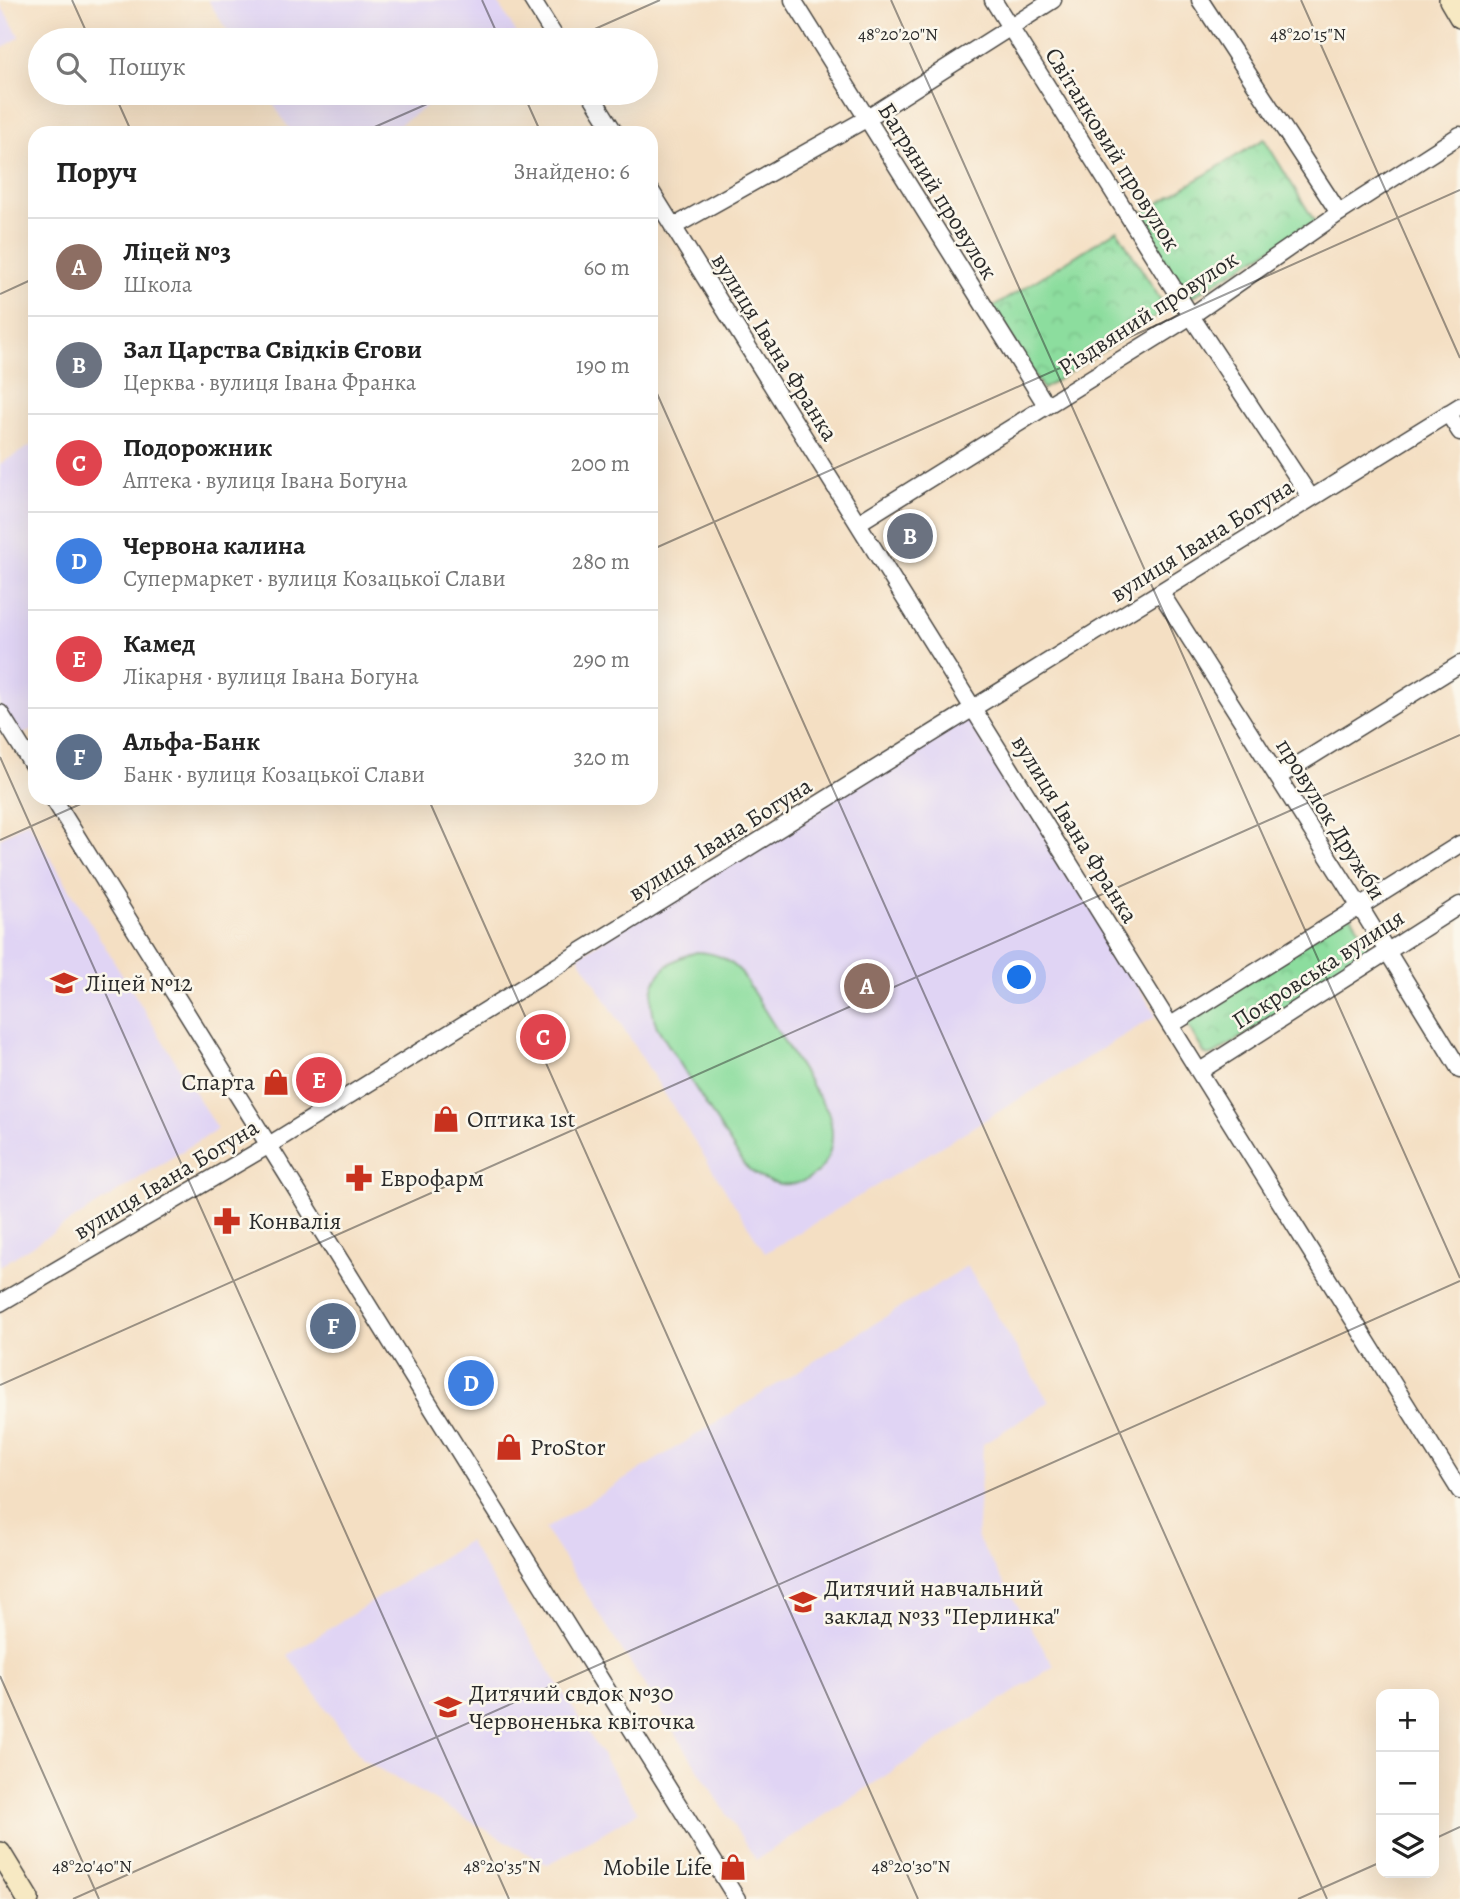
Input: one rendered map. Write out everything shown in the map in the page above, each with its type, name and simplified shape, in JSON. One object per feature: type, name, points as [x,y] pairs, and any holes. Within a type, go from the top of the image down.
[{"type":"street","points":[[532,0],[550,28]]},
{"type":"street","name":"Багряний провулок","points":[[793,0],[1046,405]]},
{"type":"street","name":"Світанковий провулок","points":[[993,0],[1191,316],[1311,498]]},
{"type":"street","points":[[673,227],[866,119],[1053,0]]},
{"type":"street","points":[[1200,0],[1339,212]]},
{"type":"street","points":[[1450,0],[1460,17]]},
{"type":"street","points":[[598,105],[611,126]]},
{"type":"street","name":"Різдвяний провулок","points":[[858,523],[1191,316],[1339,212],[1460,135]]},
{"type":"street","name":"вулиця Івана Франка","points":[[658,202],[1460,1490]]},
{"type":"street","points":[[1454,410],[1460,432]]},
{"type":"street","name":"вулиця Івана Богуна","points":[[0,1303],[268,1145],[1454,410]]},
{"type":"street","name":"провулок Дружби","points":[[1161,593],[1460,1070]]},
{"type":"street","points":[[1278,777],[1460,664]]},
{"type":"street","points":[[0,713],[28,758]]},
{"type":"street","points":[[57,805],[737,1899]]},
{"type":"street","name":"Покровська вулиця","points":[[1171,1025],[1460,844]]},
{"type":"street","name":"Покровська вулиця","points":[[1200,1072],[1460,905]]},
{"type":"street","points":[[0,1853],[29,1899]]},
{"type":"shaded area","points":[[208,0],[496,0],[514,28],[226,28]]},
{"type":"shaded area","points":[[0,4],[20,37],[0,49]]},
{"type":"shaded area","points":[[274,105],[429,105],[397,126],[287,126]]},
{"type":"shaded area","points":[[28,447],[28,731],[16,739],[0,713],[0,464]]},
{"type":"shaded area","points":[[973,708],[1156,1016],[765,1253],[578,956]]},
{"type":"shaded area","name":"Ліцей №12","points":[[28,821],[217,1129],[0,1266],[0,838]]},
{"type":"shaded area","name":"Дитячий навчальний заклад №33 \"Перлинка\"","points":[[967,1266],[1049,1402],[983,1444],[977,1538],[1054,1666],[756,1860],[545,1529]]},
{"type":"shaded area","name":"Дитячий свдок №30 Червоненька квіточка","points":[[468,1541],[638,1812],[548,1865],[362,1759],[288,1655]]},
{"type":"green space","points":[[1264,139],[1315,222],[1185,301],[1136,217]]},
{"type":"green space","points":[[1117,230],[1167,310],[1043,389],[992,308]]},
{"type":"green space","points":[[1348,911],[1369,944],[1369,954],[1215,1054],[1208,1056],[1204,1053],[1183,1017]]},
{"type":"green space","points":[[697,952],[721,957],[740,971],[828,1112],[832,1133],[830,1152],[822,1167],[810,1177],[796,1183],[779,1184],[761,1178],[744,1165],[657,1027],[652,1000],[657,979],[672,962]]},
{"type":"place","name":"Зал Царства Свідків Єгови","points":[[910,536]]},
{"type":"place","name":"Ліцей №12","points":[[64,983]]},
{"type":"place","name":"Ліцей №3","points":[[867,986]]},
{"type":"place","name":"Подорожник","points":[[543,1037]]},
{"type":"place","name":"Камед","points":[[319,1080]]},
{"type":"place","name":"Спарта","points":[[276,1082]]},
{"type":"place","name":"Оптика 1st","points":[[446,1119]]},
{"type":"place","name":"Еврофарм","points":[[359,1178]]},
{"type":"place","name":"Конвалія","points":[[227,1221]]},
{"type":"place","name":"Альфа-Банк","points":[[333,1326]]},
{"type":"place","name":"Червона калина","points":[[471,1383]]},
{"type":"place","name":"ProStor","points":[[509,1447]]},
{"type":"place","name":"Дитячий навчальний заклад №33 \"Перлинка\"","points":[[803,1602]]},
{"type":"place","name":"Дитячий свдок №30 Червоненька квіточка","points":[[448,1707]]},
{"type":"place","name":"Mobile Life","points":[[733,1867]]}]
